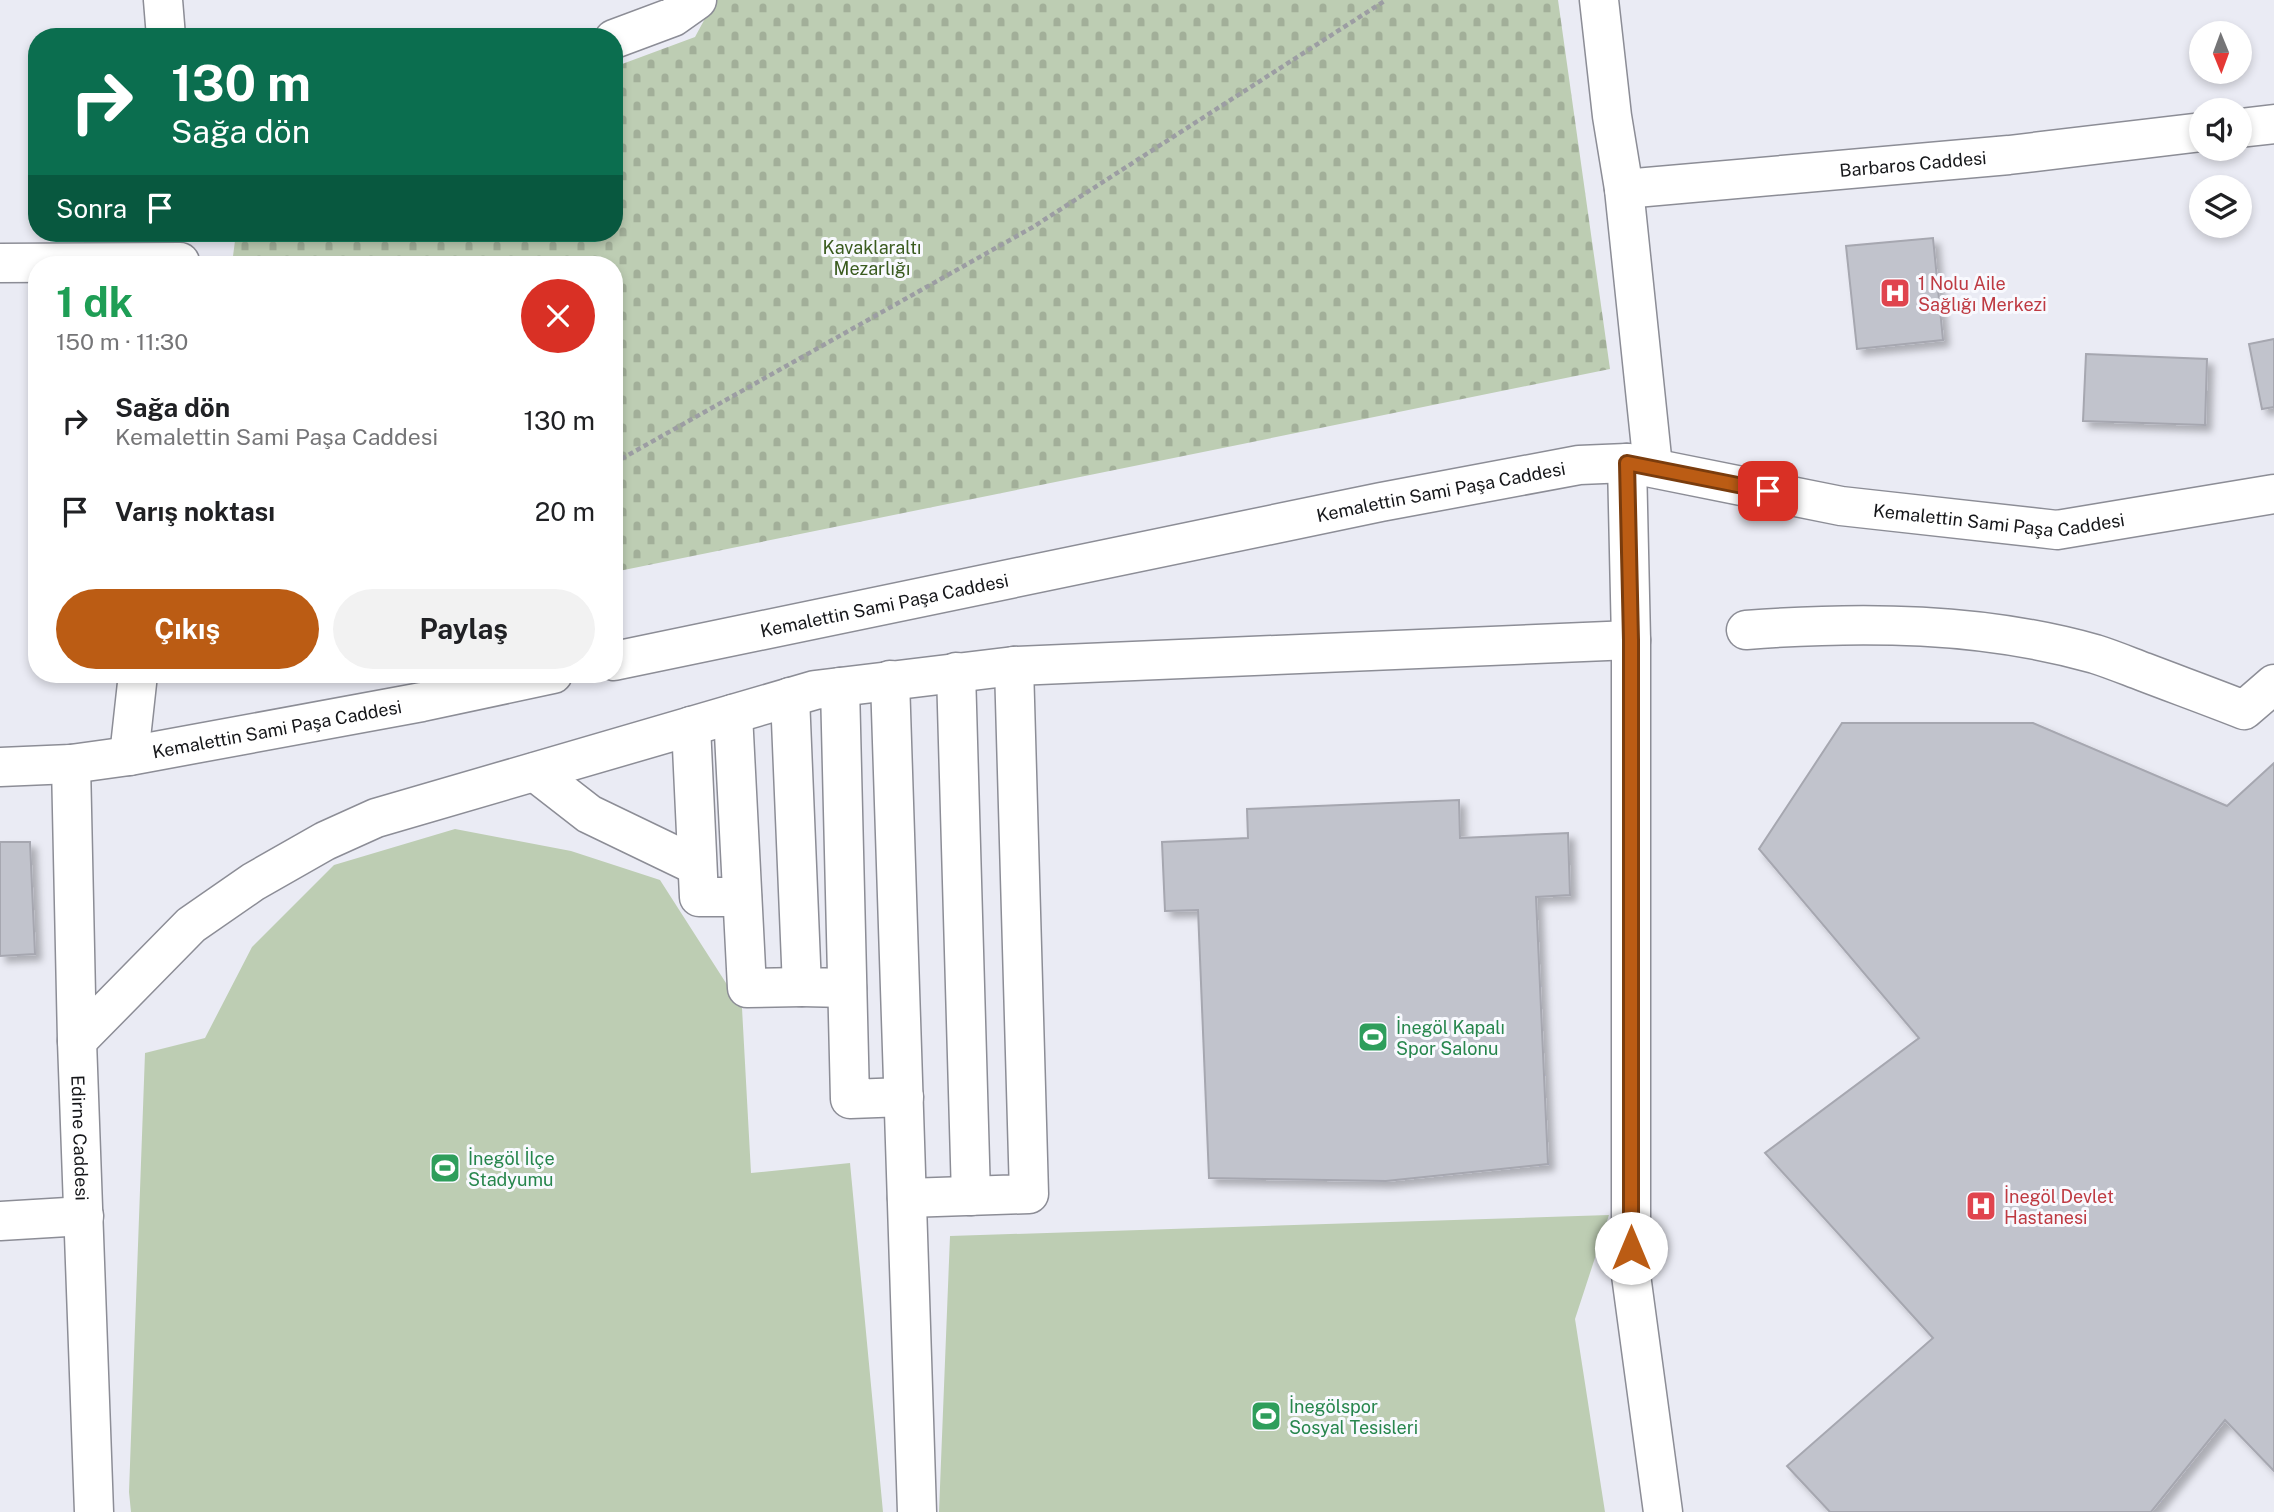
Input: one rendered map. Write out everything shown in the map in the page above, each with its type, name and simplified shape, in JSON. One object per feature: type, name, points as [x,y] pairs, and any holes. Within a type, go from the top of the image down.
[{"type":"street","points":[[163,0],[165,28]]},
{"type":"street","points":[[623,36],[673,17],[696,0]]},
{"type":"street","points":[[1599,0],[1612,116],[1624,189],[1640,465],[1631,640],[1632,1275],[1663,1512]]},
{"type":"street","points":[[2252,127],[2274,124]]},
{"type":"street","name":"Barbaros Caddesi","points":[[1624,189],[2008,155],[2189,134]]},
{"type":"street","points":[[126,256],[180,253]]},
{"type":"street","points":[[0,263],[28,261]]},
{"type":"street","name":"Kemalettin Sami Paşa Caddesi","points":[[623,659],[1499,479],[1579,465],[1640,465],[1841,506],[2057,530],[2274,494]]},
{"type":"street","points":[[1746,630],[1878,624],[1945,628],[2020,639],[2095,654],[2244,710],[2274,684]]},
{"type":"street","points":[[77,1041],[191,925],[253,882],[325,841],[376,818],[815,690],[1014,666],[1631,640]]},
{"type":"street","points":[[907,1198],[1029,1194],[1014,666]]},
{"type":"street","points":[[956,673],[971,1196]]},
{"type":"street","points":[[890,680],[917,1512]]},
{"type":"street","points":[[129,756],[137,683]]},
{"type":"street","name":"Kemalettin Sami Paşa Caddesi","points":[[0,767],[71,764],[129,756],[511,683]]},
{"type":"street","points":[[840,687],[850,1099],[904,1097]]},
{"type":"street","points":[[790,697],[802,987]]},
{"type":"street","points":[[733,714],[747,988],[847,988]]},
{"type":"street","points":[[691,726],[699,897],[742,897]]},
{"type":"street","name":"Edirne Caddesi","points":[[71,764],[77,1041],[94,1512]]},
{"type":"street","points":[[535,772],[589,814],[697,866]]},
{"type":"street","points":[[0,1221],[84,1216]]},
{"type":"path","points":[[623,458],[1033,227],[1387,0]]},
{"type":"green space","name":"Kavaklaraltı Mezarlığı","points":[[715,0],[1558,0],[1610,369],[623,570],[623,256],[233,256],[235,242],[623,242],[623,64],[695,37]]},
{"type":"green space","name":"İnegöl İlçe Stadyumu","points":[[455,829],[571,851],[660,880],[742,1008],[751,1173],[850,1163],[883,1512],[131,1512],[129,1492],[145,1053],[205,1038],[252,947],[334,865]]},
{"type":"green space","name":"İnegölspor Sosyal Tesisleri","points":[[1609,1215],[1575,1319],[1605,1512],[939,1512],[950,1236]]},
{"type":"building","name":"1 Nolu Aile Sağlığı Merkezi","points":[[1933,238],[1943,340],[1857,349],[1846,246]]},
{"type":"building","points":[[2274,339],[2274,407],[2262,409],[2249,344]]},
{"type":"building","points":[[2086,354],[2207,359],[2205,425],[2083,421]]},
{"type":"building","points":[[1842,723],[2033,723],[2227,806],[2274,763],[2274,1471],[2225,1420],[2151,1512],[1830,1512],[1787,1466],[1933,1338],[1765,1153],[1919,1038],[1759,849]]},
{"type":"building","name":"İnegöl Kapalı Spor Salonu","points":[[1459,800],[1460,838],[1568,833],[1570,895],[1536,897],[1548,1164],[1386,1181],[1209,1178],[1198,910],[1165,911],[1162,842],[1248,838],[1247,809]]},
{"type":"building","points":[[0,842],[30,842],[35,954],[0,956]]},
{"type":"place","name":"1 Nolu Aile Sağlığı Merkezi","points":[[1895,293]]},
{"type":"place","name":"İnegöl Kapalı Spor Salonu","points":[[1373,1037]]},
{"type":"place","name":"İnegöl İlçe Stadyumu","points":[[445,1168]]},
{"type":"place","name":"İnegöl Devlet Hastanesi","points":[[1981,1206]]},
{"type":"place","name":"İnegölspor Sosyal Tesisleri","points":[[1266,1416]]},
{"type":"route","points":[[1631,1248],[1631,640],[1627,463],[1768,491]]}]
